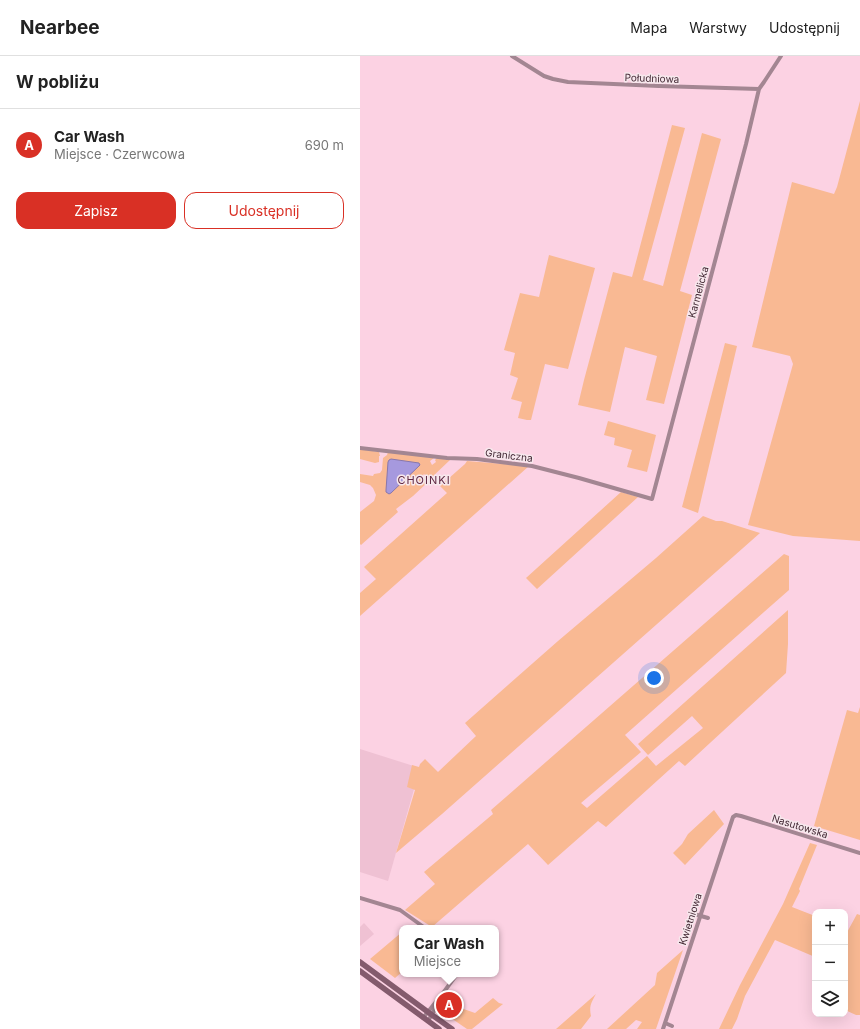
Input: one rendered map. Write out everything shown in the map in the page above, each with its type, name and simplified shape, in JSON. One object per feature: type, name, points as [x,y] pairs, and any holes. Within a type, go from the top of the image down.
[{"type":"street","name":"Południowa","points":[[512,56],[544,76],[568,82],[759,89]]},
{"type":"street","points":[[759,89],[781,56]]},
{"type":"street","name":"Karmelicka","points":[[652,499],[746,144],[759,89]]},
{"type":"street","name":"Graniczna","points":[[360,448],[447,458],[477,459],[532,466],[652,499]]},
{"type":"street","name":"Nasutowska","points":[[734,816],[741,816],[860,853]]},
{"type":"street","name":"Kwietniowa","points":[[663,1029],[731,821],[734,816]]},
{"type":"street","points":[[360,898],[400,910],[421,925]]},
{"type":"street","points":[[694,914],[708,918]]},
{"type":"street","points":[[360,962],[429,1014],[452,1029]]},
{"type":"street","points":[[360,971],[439,1029]]},
{"type":"street","points":[[426,1019],[435,1003],[455,977]]},
{"type":"street","points":[[665,1024],[672,1026]]},
{"type":"shaded area","points":[[860,101],[860,541],[793,536],[748,525],[793,364],[790,356],[752,347],[792,182],[834,194]]},
{"type":"shaded area","points":[[672,125],[685,128],[643,280],[663,286],[702,133],[721,139],[680,291],[692,295],[664,404],[646,400],[657,356],[625,347],[610,412],[578,405],[613,272],[632,277]]},
{"type":"shaded area","points":[[549,255],[595,268],[568,369],[545,364],[531,420],[527,420],[518,418],[522,402],[511,399],[518,378],[510,375],[515,353],[504,350],[520,293],[539,297]]},
{"type":"shaded area","points":[[725,343],[737,346],[698,513],[682,507]]},
{"type":"shaded area","points":[[608,421],[656,435],[647,472],[627,467],[632,450],[614,445],[615,438],[604,435]]},
{"type":"shaded area","points":[[360,449],[379,452],[379,462],[375,463],[360,459]]},
{"type":"shaded area","points":[[388,452],[434,458],[430,461],[432,465],[436,462],[435,460],[437,458],[450,460],[430,479],[424,474],[422,476],[428,482],[396,509],[398,512],[361,545],[360,512],[374,501],[376,495],[370,485],[360,482],[360,474],[373,476],[374,474],[380,473],[382,470],[383,458]]},
{"type":"shaded area","points":[[391,459],[419,463],[420,465],[389,494],[386,490],[388,462]]},
{"type":"shaded area","points":[[467,461],[529,466],[360,616],[360,593],[376,579],[364,567],[447,493],[440,486]]},
{"type":"shaded area","points":[[621,492],[638,497],[537,589],[526,578]]},
{"type":"shaded area","points":[[703,516],[760,533],[396,853],[415,790],[407,787],[412,765],[419,767],[425,759],[438,772],[476,736],[465,723]]},
{"type":"shaded area","points":[[784,554],[789,556],[789,590],[625,735],[641,752],[581,803],[587,808],[647,756],[656,766],[703,728],[692,716],[648,755],[638,744],[788,610],[786,673],[685,766],[679,761],[606,827],[598,821],[548,865],[528,844],[434,925],[429,925],[405,910],[435,884],[424,872],[493,814],[491,810]]},
{"type":"shaded area","points":[[860,707],[860,840],[814,826],[847,710],[858,713]]},
{"type":"shaded area","points":[[360,749],[420,768],[388,881],[360,872]]},
{"type":"shaded area","points":[[714,810],[724,824],[685,865],[673,853],[682,844],[688,834]]},
{"type":"shaded area","points":[[810,843],[817,845],[799,889],[800,891],[792,907],[812,915],[812,956],[775,940],[745,996],[732,1029],[719,1029],[740,985],[783,904]]},
{"type":"shaded area","points":[[857,914],[860,915],[860,1015],[848,1011],[848,930]]},
{"type":"shaded area","points":[[364,923],[374,934],[360,946],[360,927]]},
{"type":"shaded area","points":[[399,935],[399,975],[395,978],[370,959]]},
{"type":"shaded area","points":[[683,950],[656,1029],[637,1029],[642,1022],[636,1020],[626,1029],[607,1029],[655,985],[657,973]]},
{"type":"shaded area","points":[[596,994],[591,1005],[591,1016],[581,1029],[556,1029]]},
{"type":"shaded area","points":[[445,995],[448,996],[442,1006],[448,1012],[461,1001],[457,996],[463,1002],[458,1007],[475,1013],[493,998],[499,1003],[503,1004],[472,1029],[467,1029],[448,1016],[446,1017],[443,1015],[439,1010]]},
{"type":"place","name":"Car Wash","points":[[449,1005]]},
{"type":"district","name":"CHOINKI","points":[[424,480]]}]
